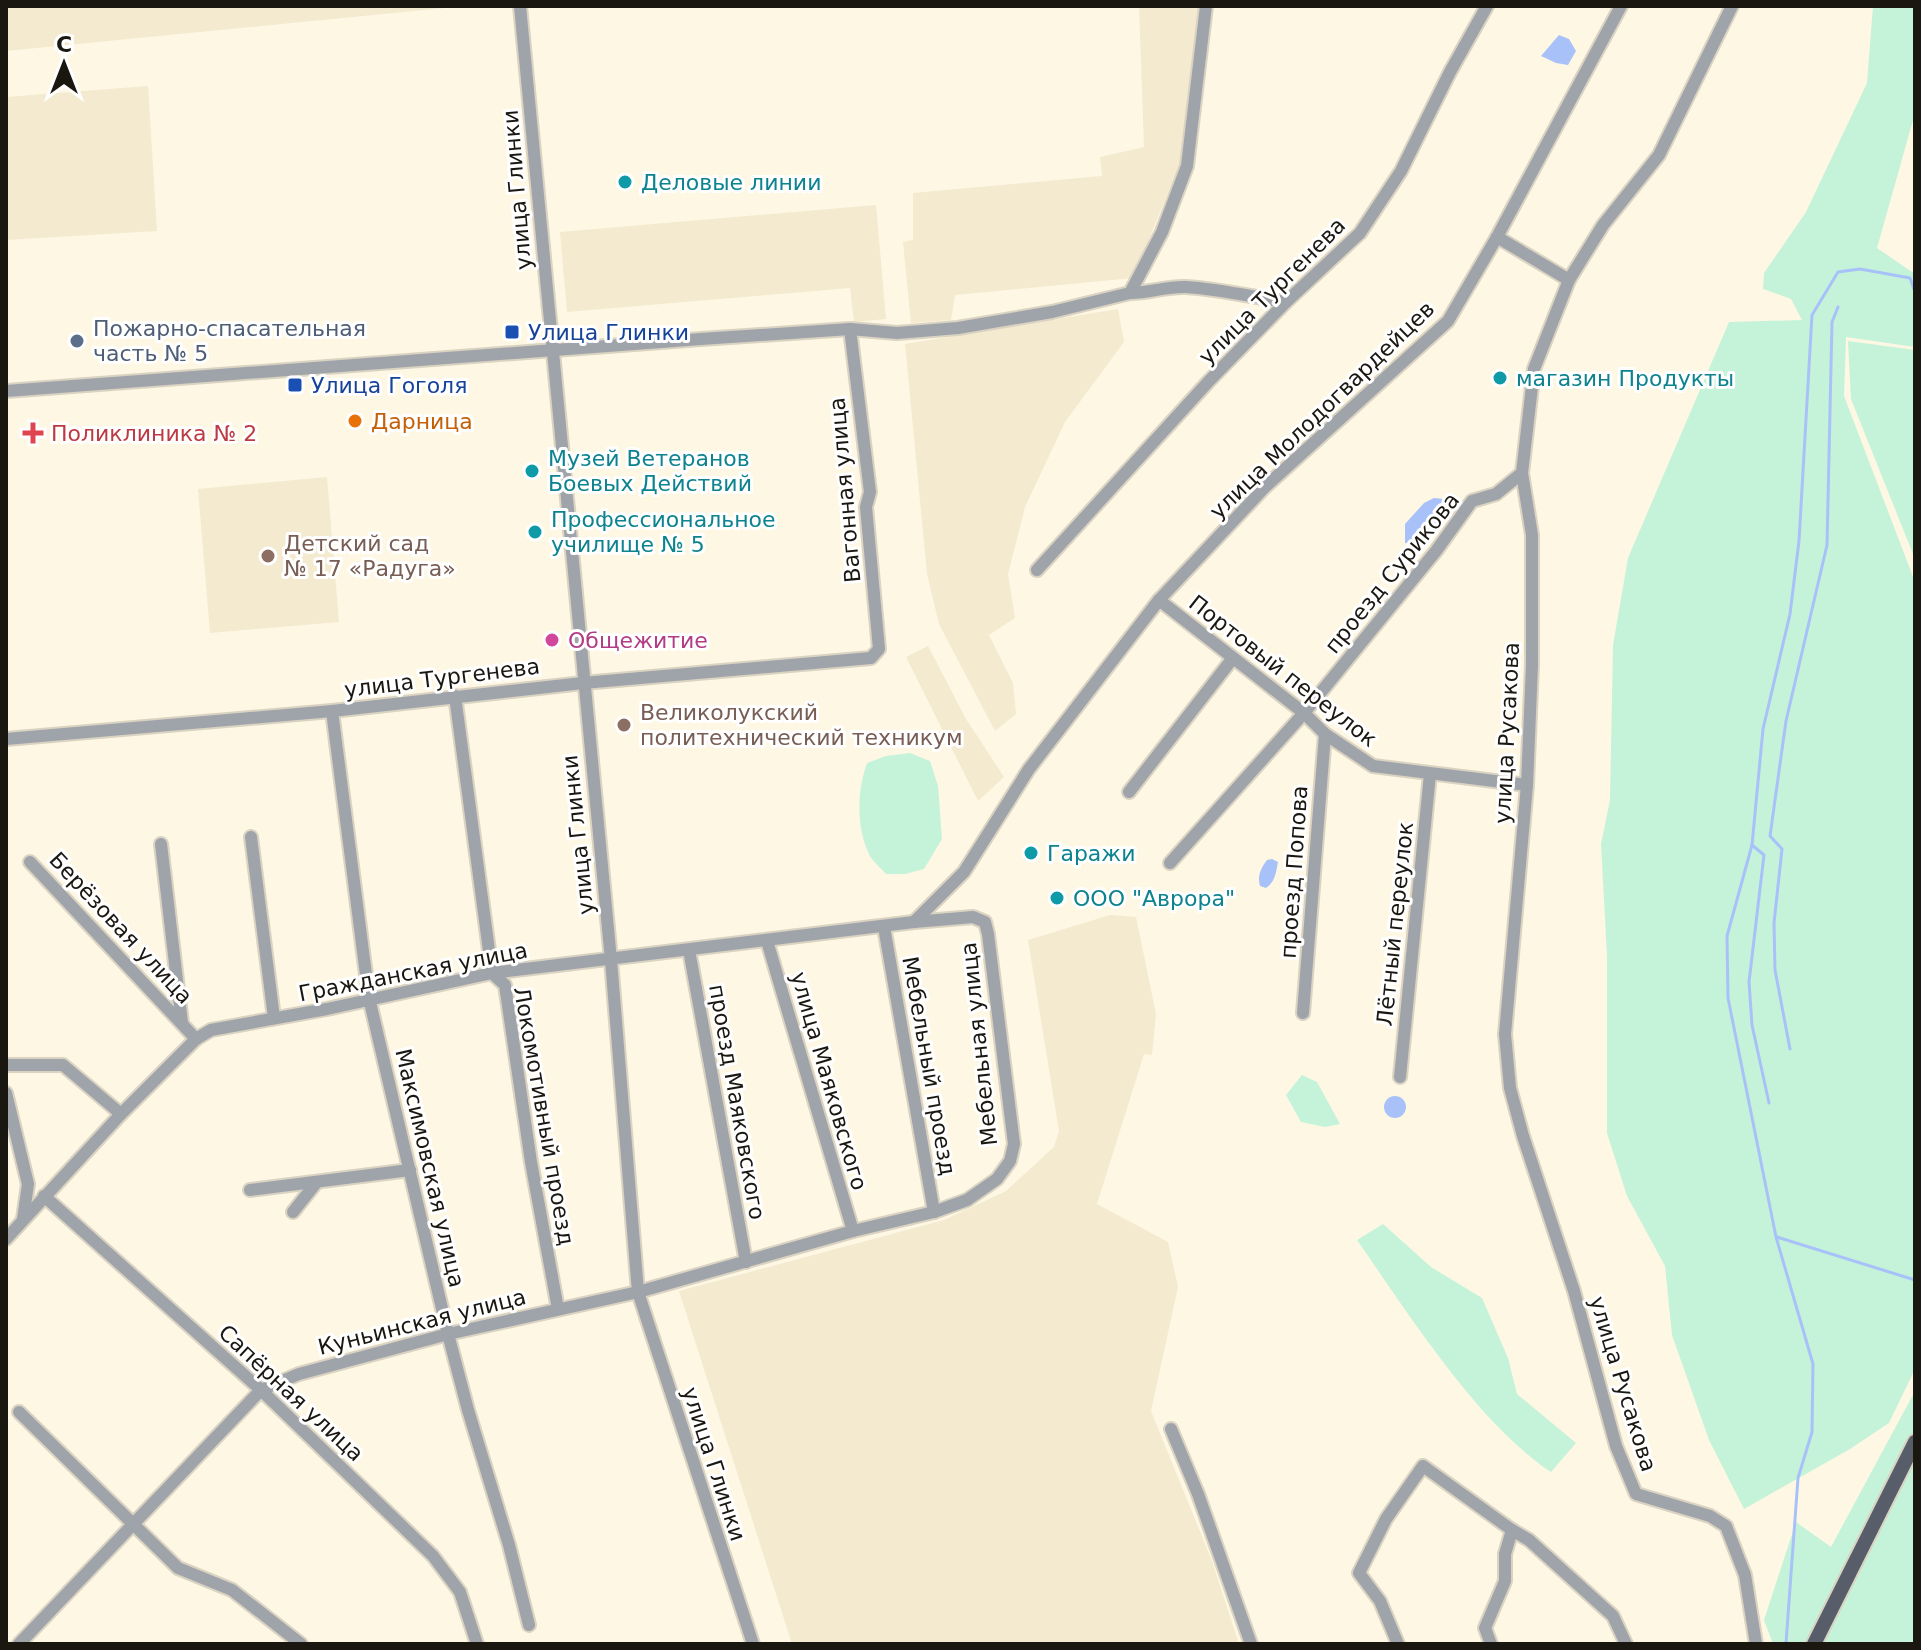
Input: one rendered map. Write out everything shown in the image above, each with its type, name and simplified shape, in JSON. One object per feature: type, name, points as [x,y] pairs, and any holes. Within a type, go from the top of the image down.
[{"type":"main road","points":[[1818,1643],[1915,1442]]},
{"type":"street","name":"улица Глинки","points":[[520,6],[611,960],[638,1292],[753,1644]]},
{"type":"street","points":[[1130,293],[1162,232],[1187,166],[1206,6]]},
{"type":"street","name":"улица Тургенева","points":[[1037,570],[1209,381],[1286,302],[1360,233],[1401,171],[1487,6]]},
{"type":"street","name":"улица Молодогвардейцев","points":[[914,922],[964,872],[1029,769],[1159,600],[1265,487],[1448,321],[1497,237],[1621,6]]},
{"type":"street","name":"улица Русакова","points":[[1732,6],[1659,155],[1603,225],[1569,280],[1534,369],[1522,473],[1532,535],[1532,665],[1527,785],[1505,1034],[1510,1088],[1574,1291],[1616,1446],[1636,1494],[1710,1516],[1726,1526],[1745,1575],[1756,1644]]},
{"type":"street","points":[[1497,237],[1569,280]]},
{"type":"street","points":[[6,391],[850,329],[897,333],[958,328],[1052,312],[1130,293],[1152,293],[1170,287],[1286,302]]},
{"type":"street","name":"Вагонная улица","points":[[850,329],[870,492],[866,507],[879,649]]},
{"type":"street","name":"проезд Сурикова","points":[[1304,713],[1436,551],[1472,501],[1496,494],[1522,473]]},
{"type":"street","name":"Портовый переулок","points":[[1159,600],[1304,713],[1325,734],[1373,766],[1527,785]]},
{"type":"street","name":"улица Тургенева","points":[[6,739],[332,711],[583,683],[871,658],[879,649]]},
{"type":"street","points":[[1129,792],[1233,658]]},
{"type":"street","name":"Локомотивный проезд","points":[[455,696],[492,973],[505,985],[531,1162],[558,1309]]},
{"type":"street","name":"Максимовская улица","points":[[332,711],[369,998],[448,1334],[529,1625]]},
{"type":"street","points":[[1170,863],[1304,713]]},
{"type":"street","name":"проезд Попова","points":[[1303,1013],[1325,734]]},
{"type":"street","name":"Лётный переулок","points":[[1400,1077],[1430,774]]},
{"type":"street","points":[[251,837],[274,1018]]},
{"type":"street","name":"Берёзовая улица","points":[[161,844],[182,1023]]},
{"type":"street","name":"Берёзовая улица","points":[[30,862],[196,1039]]},
{"type":"street","name":"Гражданская улица","points":[[6,1239],[121,1114],[196,1039],[211,1030],[492,973],[914,922],[973,917],[985,922]]},
{"type":"street","name":"Мебельная улица","points":[[985,922],[1012,1122],[1014,1144],[1010,1161]]},
{"type":"street","name":"Мебельный проезд","points":[[884,927],[934,1212]]},
{"type":"street","name":"улица Маяковского","points":[[767,941],[853,1231]]},
{"type":"street","name":"проезд Маяковского","points":[[689,950],[746,1262]]},
{"type":"street","points":[[6,1065],[63,1065],[121,1114]]},
{"type":"street","points":[[6,1093],[28,1184],[22,1222]]},
{"type":"street","name":"Куньинская улица","points":[[19,1644],[261,1390],[299,1374],[448,1334],[638,1292],[853,1231],[934,1212],[967,1200],[997,1179],[1010,1161]]},
{"type":"street","points":[[250,1190],[410,1170]]},
{"type":"street","points":[[293,1212],[316,1183]]},
{"type":"street","name":"Сапёрная улица","points":[[44,1196],[261,1390],[433,1556],[460,1592],[477,1644]]},
{"type":"street","points":[[19,1412],[178,1568],[232,1590],[301,1644]]},
{"type":"street","points":[[1171,1429],[1198,1494],[1251,1644]]},
{"type":"street","points":[[1398,1644],[1380,1601],[1359,1573],[1386,1519],[1423,1466],[1529,1540],[1613,1616],[1626,1644]]},
{"type":"street","points":[[1491,1644],[1485,1628],[1505,1581],[1505,1554],[1512,1530]]},
{"type":"shaded area","points":[[6,6],[465,6],[6,51]]},
{"type":"shaded area","points":[[1139,6],[1200,6],[1183,156],[1133,278],[955,295],[951,320],[911,323],[903,242],[913,240],[913,193],[1102,176],[1100,157],[1144,147]]},
{"type":"shaded area","points":[[148,86],[157,231],[6,240],[6,97]]},
{"type":"shaded area","points":[[876,205],[886,319],[854,322],[850,288],[567,312],[560,232]]},
{"type":"shaded area","points":[[1118,309],[1124,342],[1065,422],[1025,507],[1008,574],[1015,618],[989,635],[1013,683],[1016,714],[995,731],[939,624],[927,574],[905,344]]},
{"type":"shaded area","name":"Детский сад № 17 «Радуга»","points":[[327,477],[339,622],[210,633],[198,489]]},
{"type":"shaded area","points":[[928,646],[966,719],[1004,777],[978,801],[906,657]]},
{"type":"shaded area","points":[[1110,915],[1136,917],[1156,1014],[1152,1055],[1144,1054],[1097,1204],[1168,1242],[1178,1287],[1151,1411],[1212,1561],[1239,1644],[792,1644],[679,1291],[944,1220],[1006,1191],[1054,1147],[1059,1131],[1028,940]]},
{"type":"green space","points":[[1873,6],[1915,6],[1915,113],[1877,248],[1915,274],[1915,347],[1846,337],[1844,396],[1915,582],[1915,1369],[1889,1423],[1850,1449],[1744,1509],[1709,1440],[1672,1335],[1665,1266],[1627,1196],[1607,1133],[1607,956],[1601,844],[1610,800],[1613,645],[1628,558],[1729,322],[1802,320],[1791,299],[1763,289],[1764,273],[1806,212],[1867,83]]},
{"type":"green space","points":[[1848,341],[1915,350],[1915,559],[1851,399]]},
{"type":"green space","points":[[910,753],[930,761],[938,786],[942,839],[924,869],[905,874],[886,874],[870,857],[865,843],[859,809],[861,785],[867,763],[886,756]]},
{"type":"green space","points":[[1302,1075],[1317,1082],[1340,1124],[1325,1127],[1301,1122],[1286,1095]]},
{"type":"green space","points":[[1383,1224],[1431,1267],[1482,1298],[1508,1358],[1517,1394],[1576,1443],[1551,1472],[1497,1425],[1445,1365],[1357,1240]]},
{"type":"green space","points":[[1915,1391],[1915,1644],[1773,1644],[1764,1620],[1796,1522],[1831,1547]]},
{"type":"water","points":[[1559,35],[1569,39],[1576,51],[1568,65],[1541,56]]},
{"type":"water","points":[[1434,498],[1444,499],[1451,513],[1437,532],[1420,545],[1405,543],[1405,524],[1424,503]]},
{"type":"water","points":[[1267,860],[1278,862],[1277,870],[1266,888],[1260,886],[1259,875]]},
{"type":"water","points":[[1395,1096],[1403,1099],[1406,1107],[1403,1115],[1395,1118],[1387,1115],[1384,1107],[1387,1099]]},
{"type":"waterway","points":[[1786,1643],[1798,1478],[1812,1432],[1813,1364],[1776,1237],[1728,998],[1727,936],[1752,845],[1763,729],[1790,614],[1799,541],[1812,315],[1838,272],[1860,269],[1910,278],[1915,292]]},
{"type":"waterway","points":[[1790,1049],[1775,970],[1774,923],[1782,849],[1770,836],[1786,721],[1827,545],[1832,322],[1838,307]]},
{"type":"waterway","points":[[1752,845],[1764,855],[1749,982],[1752,1025],[1769,1103]]},
{"type":"waterway","points":[[1777,1237],[1915,1280]]},
{"type":"place","name":"Деловые линии","points":[[625,182]]},
{"type":"place","name":"Улица Глинки","points":[[512,332]]},
{"type":"place","name":"Пожарно-спасательная часть № 5","points":[[77,341]]},
{"type":"place","name":"магазин Продукты","points":[[1500,378]]},
{"type":"place","name":"Улица Гоголя","points":[[295,385]]},
{"type":"place","name":"Дарница","points":[[355,421]]},
{"type":"place","name":"Поликлиника № 2","points":[[33,433]]},
{"type":"place","name":"Музей Ветеранов Боевых Действий","points":[[532,471]]},
{"type":"place","name":"Профессиональное училище № 5","points":[[535,532]]},
{"type":"place","name":"Детский сад № 17 «Радуга»","points":[[268,556]]},
{"type":"place","name":"Общежитие","points":[[552,640]]},
{"type":"place","name":"Великолукский политехнический техникум","points":[[624,725]]},
{"type":"place","name":"Гаражи","points":[[1031,853]]},
{"type":"place","name":"ООО \"Аврора\"","points":[[1057,898]]}]
